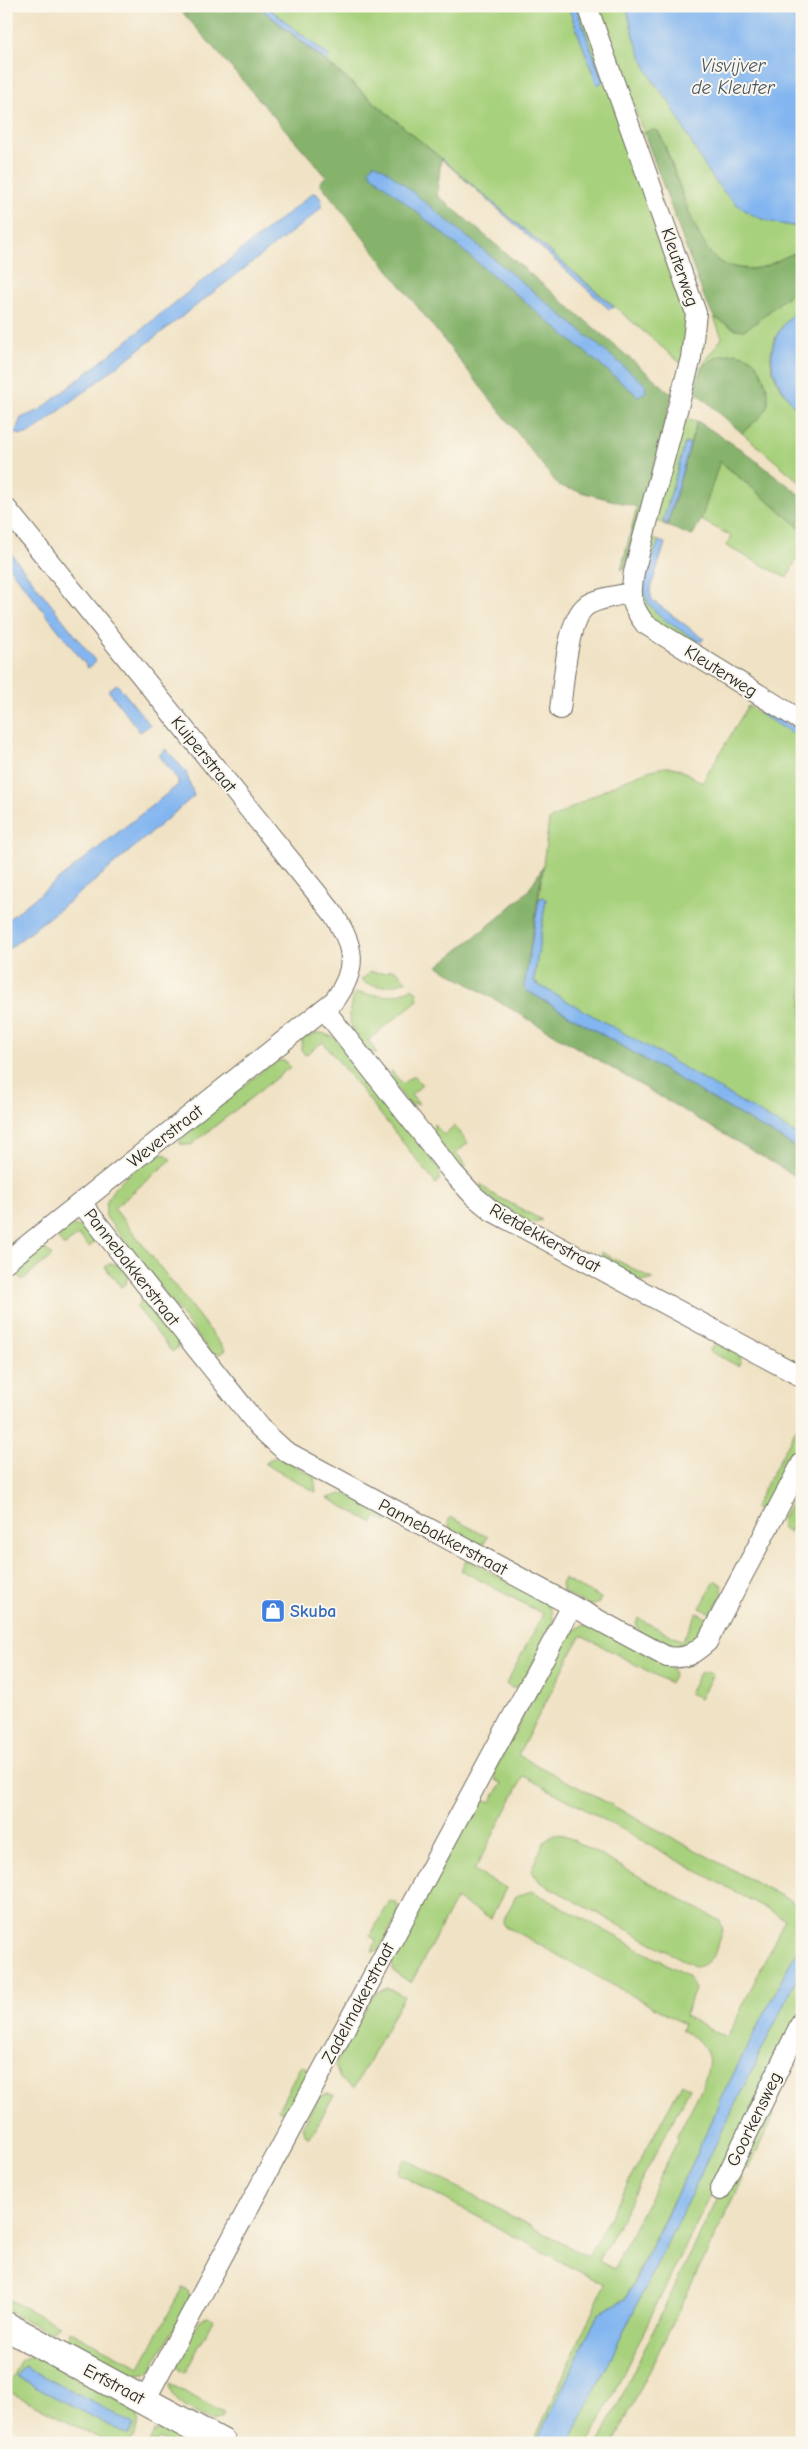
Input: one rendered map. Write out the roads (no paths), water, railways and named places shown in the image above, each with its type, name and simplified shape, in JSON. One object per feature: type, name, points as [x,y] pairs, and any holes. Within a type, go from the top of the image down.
[{"type":"street","name":"Kleuterweg","points":[[587,6],[696,313],[691,358],[630,593],[636,612],[645,624],[802,721]]},
{"type":"street","name":"Kuiperstraat","points":[[6,508],[344,930],[350,946],[352,967],[346,984],[336,1000],[324,1009]]},
{"type":"street","points":[[560,709],[572,627],[579,614],[587,606],[604,599],[630,593]]},
{"type":"street","name":"Weverstraat","points":[[6,1262],[324,1009]]},
{"type":"street","name":"Rietdekkerstraat","points":[[324,1009],[453,1173],[474,1196],[492,1211],[802,1377]]},
{"type":"street","name":"Pannebakkerstraat","points":[[81,1203],[259,1426],[285,1451],[667,1657],[682,1658],[696,1652],[707,1642],[802,1463]]},
{"type":"street","name":"Zadelmakerstraat","points":[[145,2400],[572,1606]]},
{"type":"street","name":"Goorkensweg","points":[[720,2190],[802,2021]]},
{"type":"street","name":"Erfstraat","points":[[6,2326],[222,2443]]},
{"type":"water","points":[[258,6],[266,6],[330,57],[326,61]]},
{"type":"water","points":[[568,6],[576,6],[603,82],[597,85]]},
{"type":"water","name":"Visvijver de Kleuter","points":[[627,6],[802,6],[802,226],[775,223],[752,214],[733,201],[718,184],[704,165],[668,100],[649,73],[634,36]]},
{"type":"water","points":[[441,158],[614,307],[609,309]]},
{"type":"water","points":[[374,163],[385,169],[645,384],[646,392],[638,396],[371,174],[369,169]]},
{"type":"water","points":[[313,193],[317,194],[322,201],[321,207],[315,214],[32,432],[22,435],[15,433],[21,418],[40,410]]},
{"type":"water","points":[[802,305],[802,415],[777,380],[772,356],[777,335]]},
{"type":"water","points":[[685,443],[690,444],[667,524],[663,522]]},
{"type":"water","points":[[659,541],[665,543],[650,591],[652,600],[704,639],[701,642],[666,621],[646,598],[644,590],[646,578]]},
{"type":"water","points":[[6,547],[96,662],[88,668],[6,563]]},
{"type":"water","points":[[117,684],[150,725],[140,732],[108,690]]},
{"type":"water","points":[[766,711],[802,732],[802,739],[760,714],[760,712]]},
{"type":"water","points":[[166,749],[186,772],[194,796],[91,884],[6,951],[6,921],[178,785],[178,780],[159,755]]},
{"type":"water","points":[[544,897],[546,899],[535,983],[645,1045],[802,1138],[802,1151],[526,990],[524,987],[539,899]]},
{"type":"water","points":[[802,1940],[802,1968],[569,2443],[536,2443],[598,2314],[625,2299],[635,2281],[712,2121],[720,2100]]},
{"type":"water","points":[[24,2366],[134,2424],[128,2435],[16,2377]]},
{"type":"place","name":"Skuba","points":[[273,1611]]}]
